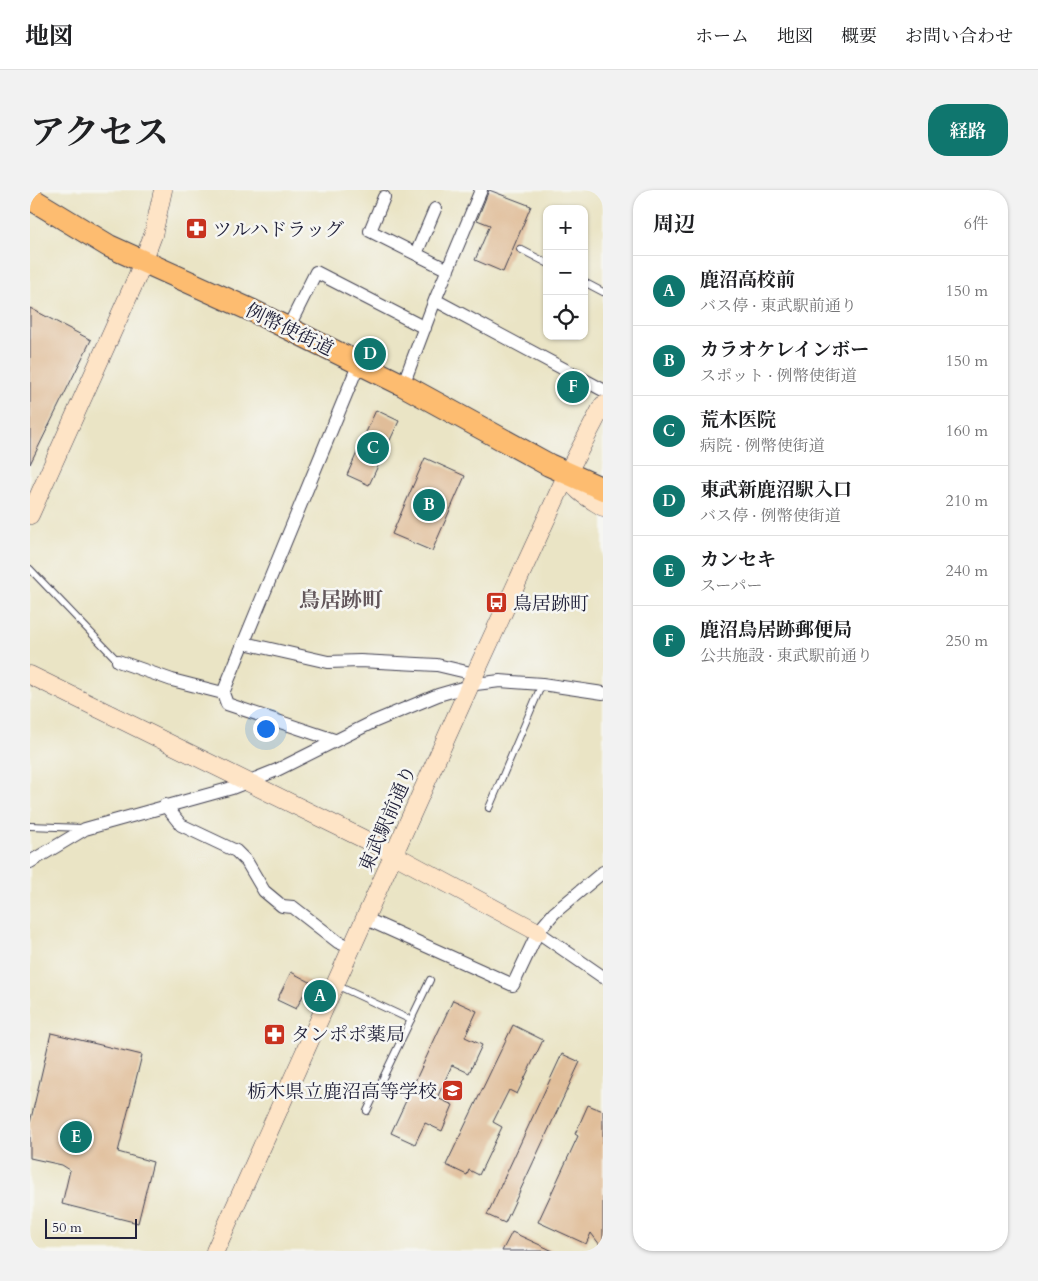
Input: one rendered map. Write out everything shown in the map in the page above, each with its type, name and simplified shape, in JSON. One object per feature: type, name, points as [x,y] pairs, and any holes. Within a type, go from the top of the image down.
[{"type":"highway","name":"例幣使街道","points":[[30,198],[91,236],[359,363],[567,474],[603,489]]},
{"type":"street","points":[[30,515],[143,262],[153,235],[163,190]]},
{"type":"street","points":[[403,385],[435,300],[481,190]]},
{"type":"street","points":[[384,197],[370,231],[448,270]]},
{"type":"street","points":[[416,254],[435,209]]},
{"type":"street","points":[[288,328],[316,272],[425,328]]},
{"type":"street","points":[[435,300],[603,390]]},
{"type":"street","points":[[334,740],[227,704],[223,694],[359,363]]},
{"type":"street","name":"東武駅前通り","points":[[215,1251],[472,681],[567,474],[603,405]]},
{"type":"street","points":[[567,474],[572,486],[578,493],[603,507]]},
{"type":"street","points":[[244,643],[328,662],[360,661],[437,665],[472,681],[542,684],[603,694]]},
{"type":"street","points":[[118,661],[172,680],[223,694]]},
{"type":"street","points":[[30,675],[249,781],[394,854],[538,932],[603,978]]},
{"type":"street","points":[[30,862],[86,828],[232,788],[276,770],[334,740],[472,681]]},
{"type":"street","points":[[165,806],[180,825],[236,851],[247,862],[264,891],[282,906],[293,907],[338,942],[352,948]]},
{"type":"street","points":[[364,918],[513,985],[538,932],[554,913],[603,872]]},
{"type":"lane","points":[[520,249],[543,261]]},
{"type":"lane","points":[[588,284],[603,292]]},
{"type":"lane","points":[[30,569],[118,661]]},
{"type":"lane","points":[[489,808],[542,684]]},
{"type":"lane","points":[[30,826],[86,828]]},
{"type":"lane","points":[[367,1111],[430,980]]},
{"type":"lane","points":[[335,985],[411,1020]]},
{"type":"building","points":[[489,190],[531,206],[503,272],[475,260],[490,225],[477,220]]},
{"type":"building","points":[[30,308],[91,340],[30,464]]},
{"type":"building","points":[[564,378],[586,390],[582,398],[559,385]]},
{"type":"building","points":[[376,410],[399,421],[369,485],[347,475]]},
{"type":"building","points":[[425,458],[465,476],[432,551],[392,534]]},
{"type":"building","points":[[291,972],[310,982],[296,1009],[277,1000]]},
{"type":"building","points":[[453,1000],[477,1011],[465,1037],[482,1045],[469,1073],[452,1065],[437,1098],[453,1105],[442,1131],[425,1123],[415,1144],[391,1133]]},
{"type":"building","points":[[513,1025],[543,1040],[517,1094],[509,1090],[493,1122],[502,1127],[479,1175],[469,1170],[467,1175],[446,1165]]},
{"type":"building","points":[[51,1033],[142,1055],[118,1152],[153,1162],[138,1223],[62,1204],[70,1170],[62,1165],[30,1158],[30,1123]]},
{"type":"building","points":[[562,1054],[580,1062],[505,1223],[487,1215]]},
{"type":"building","points":[[588,1105],[603,1111],[603,1249],[591,1233],[586,1244],[538,1222],[578,1136],[575,1134]]},
{"type":"building","points":[[512,1232],[553,1251],[502,1251]]},
{"type":"place","name":"ツルハドラッグ","points":[[197,229]]},
{"type":"place","name":"東武新鹿沼駅入口","points":[[370,354]]},
{"type":"place","name":"鹿沼鳥居跡郵便局","points":[[573,387]]},
{"type":"place","name":"荒木医院","points":[[373,448]]},
{"type":"place","name":"カラオケレインボー","points":[[429,505]]},
{"type":"place","name":"鳥居跡町","points":[[497,603]]},
{"type":"place","name":"鹿沼高校前","points":[[320,996]]},
{"type":"place","name":"タンポポ薬局","points":[[275,1034]]},
{"type":"place","name":"栃木県立鹿沼高等学校","points":[[453,1091]]},
{"type":"place","name":"カンセキ","points":[[76,1137]]},
{"type":"district","name":"鳥居跡町","points":[[341,600]]}]
